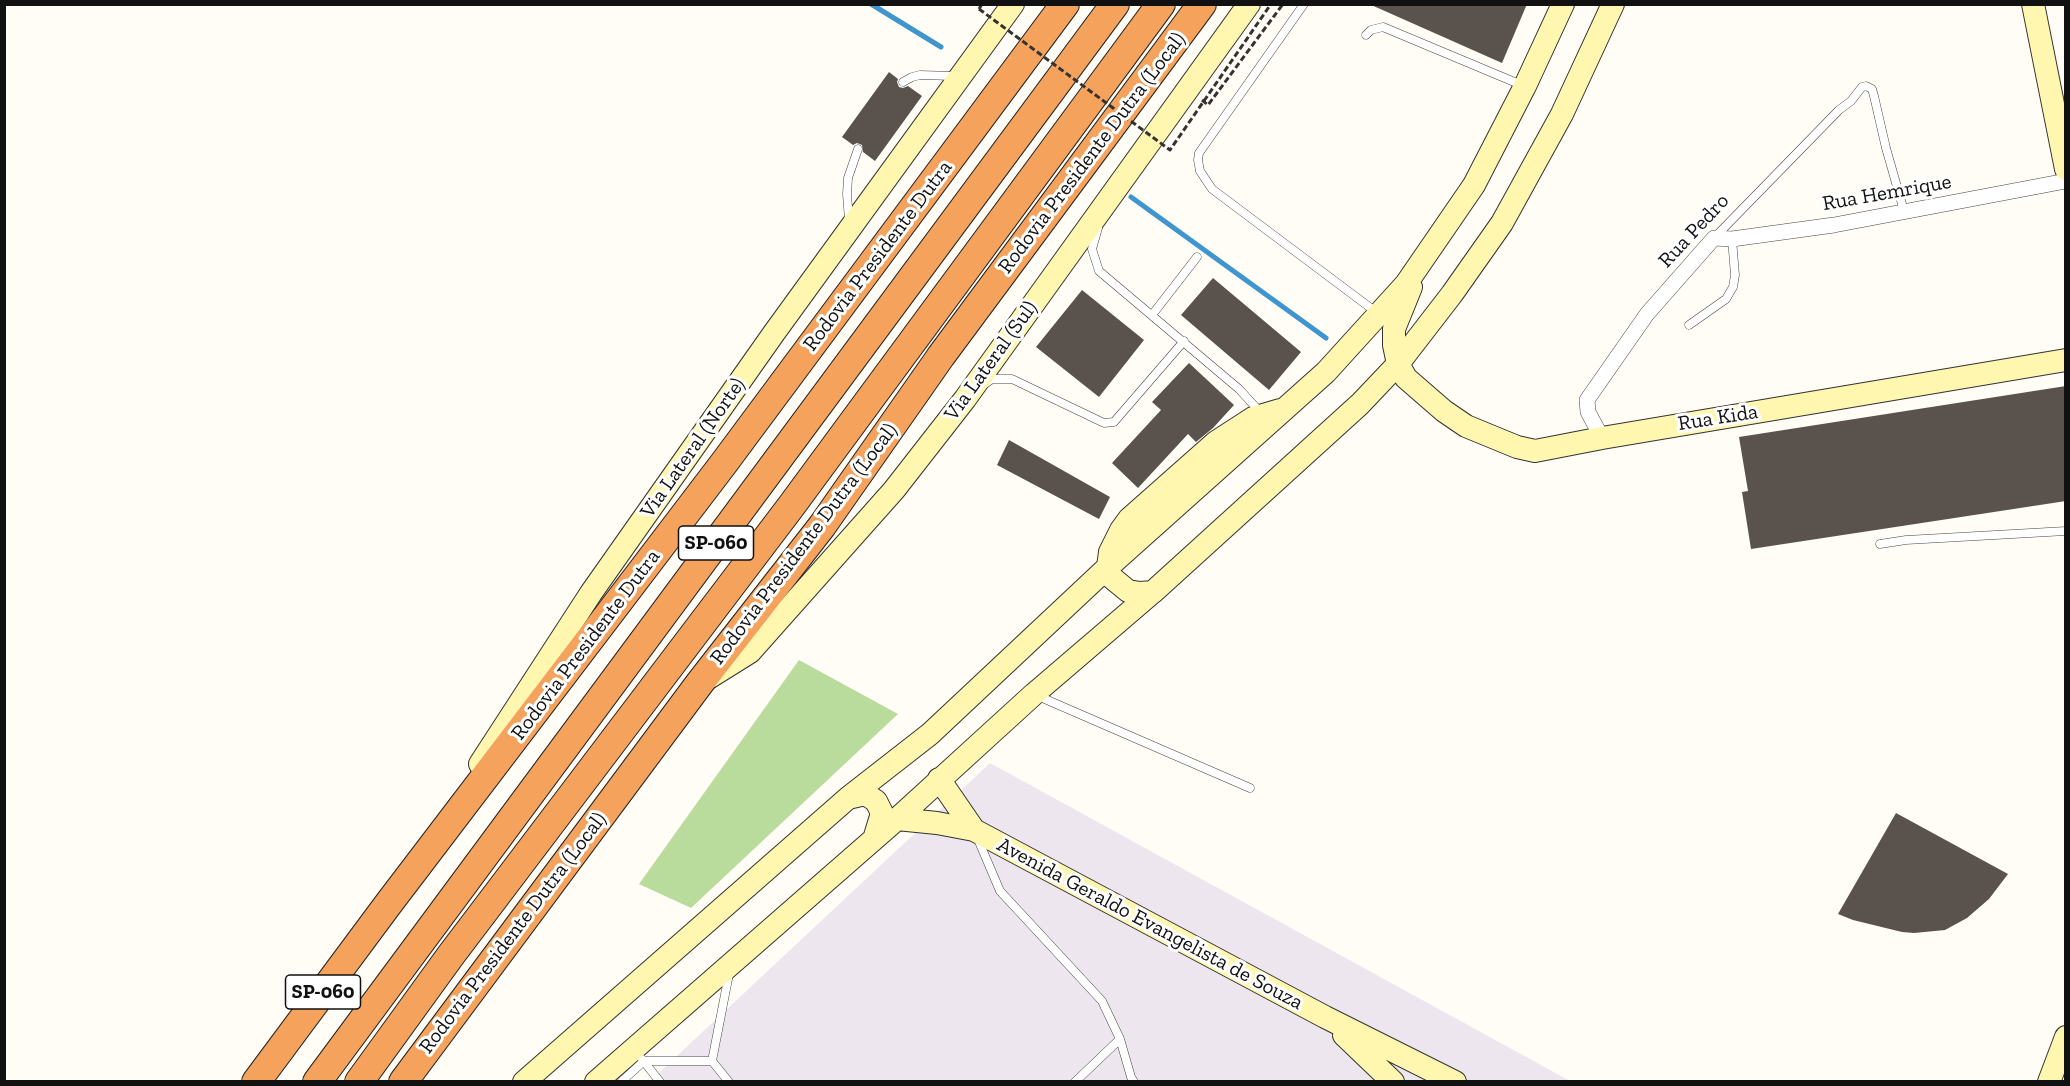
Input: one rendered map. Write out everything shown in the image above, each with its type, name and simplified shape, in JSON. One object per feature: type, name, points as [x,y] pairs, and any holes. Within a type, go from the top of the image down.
[{"type":"highway","name":"Rodovia Presidente Dutra","points":[[256,1082],[389,903],[724,463],[1065,4]]},
{"type":"highway","name":"Rodovia Presidente Dutra","points":[[317,1082],[1115,4]]},
{"type":"highway","name":"SP-060","points":[[359,1082],[458,946],[792,505],[1161,4]]},
{"type":"highway","name":"Rodovia Presidente Dutra (Local)","points":[[403,1082],[699,684],[822,526],[941,356],[1202,4]]},
{"type":"main road","name":"Via Lateral (Norte)","points":[[389,903],[591,593],[774,333],[1013,4]]},
{"type":"main road","name":"Via Lateral (Sul)","points":[[699,684],[750,652],[894,490],[965,399],[1249,4]]},
{"type":"main road","points":[[524,1082],[848,798],[930,734],[1108,567],[1326,372],[1379,315],[1420,266],[1474,185],[1525,86],[1563,4]]},
{"type":"main road","points":[[596,1082],[639,1055],[731,965],[897,819],[1034,694],[1153,591],[1360,404],[1398,364],[1452,294],[1502,223],[1562,114],[1613,4]]},
{"type":"main road","points":[[2033,4],[2066,169]]},
{"type":"main road","points":[[1398,364],[1394,345],[1394,329],[1420,266]]},
{"type":"main road","name":"Rua Kida","points":[[1398,364],[1407,378],[1466,426],[1517,447],[1535,450],[2066,360]]},
{"type":"main road","points":[[1153,591],[1140,594],[1128,591],[1111,577],[1108,567],[1110,552],[1114,540],[1129,519],[1216,442],[1262,414],[1287,408]]},
{"type":"main road","name":"Avenida Geraldo Evangelista de Souza","points":[[939,779],[974,830]]},
{"type":"main road","points":[[848,798],[865,794],[876,801],[882,813],[875,836]]},
{"type":"main road","name":"Avenida Geraldo Evangelista de Souza","points":[[897,819],[974,830],[1325,1017],[1455,1082]]},
{"type":"main road","name":"Avenida Geraldo Evangelista de Souza","points":[[1325,1017],[1393,1082]]},
{"type":"main road","points":[[2049,1082],[2066,1037]]},
{"type":"street","name":"Rua Hemrique","points":[[1714,238],[1732,239],[1833,225],[2066,181]]},
{"type":"street","name":"Rua Pedro","points":[[1602,438],[1588,412],[1587,400],[1647,314],[1714,238]]},
{"type":"lane","points":[[1304,4],[1199,153],[1200,171],[1212,189],[1379,315]]},
{"type":"lane","points":[[1366,35],[1371,30],[1383,27],[1525,86]]},
{"type":"lane","points":[[903,82],[920,75],[943,77],[964,72]]},
{"type":"lane","name":"Rua Pedro","points":[[1714,238],[1839,110],[1851,101],[1862,87],[1869,86],[1874,96],[1904,211]]},
{"type":"lane","points":[[850,228],[848,178],[858,149]]},
{"type":"lane","points":[[1107,200],[1092,249],[1099,272],[1184,341],[1239,390],[1262,414]]},
{"type":"lane","points":[[1689,325],[1726,299],[1733,287],[1735,275],[1732,239]]},
{"type":"lane","points":[[1152,315],[1197,257]]},
{"type":"lane","points":[[965,399],[992,379],[1012,379],[1104,423],[1114,422],[1184,341]]},
{"type":"lane","points":[[1880,544],[1906,540],[2066,531]]},
{"type":"lane","points":[[1034,694],[1250,788]]},
{"type":"lane","points":[[974,830],[1000,891],[1102,1000],[1120,1039],[1134,1082]]},
{"type":"lane","points":[[712,1060],[731,965]]},
{"type":"lane","points":[[1075,1082],[1120,1039]]},
{"type":"lane","points":[[639,1055],[712,1060],[729,1082]]},
{"type":"lane","points":[[621,1082],[639,1055]]},
{"type":"lane","points":[[639,1055],[660,1082]]},
{"type":"path","points":[[982,4],[979,9],[1170,150],[1271,4]]},
{"type":"path","points":[[1188,89],[1208,105],[1282,4]]},
{"type":"shaded area","points":[[990,763],[1570,1081],[649,1082]]},
{"type":"green space","points":[[799,660],[898,714],[691,908],[639,884]]},
{"type":"building","points":[[1369,4],[1527,4],[1502,63]]},
{"type":"building","points":[[889,72],[898,79],[899,87],[908,86],[922,96],[875,161],[863,152],[862,145],[857,143],[853,145],[842,137]]},
{"type":"building","points":[[1213,278],[1301,352],[1269,390],[1181,315]]},
{"type":"building","points":[[1082,290],[1144,340],[1099,397],[1036,347]]},
{"type":"building","points":[[1189,363],[1234,405],[1213,428],[1196,442],[1188,434],[1138,488],[1112,463],[1161,410],[1152,402]]},
{"type":"building","points":[[2066,386],[2066,501],[1751,549],[1742,492],[1748,491],[1739,437]]},
{"type":"building","points":[[1009,440],[1110,497],[1099,519],[997,465]]},
{"type":"building","points":[[1896,813],[2008,874],[1989,899],[1967,918],[1945,930],[1902,932],[1838,914]]},
{"type":"waterway","points":[[871,4],[941,47]]},
{"type":"waterway","points":[[1131,197],[1326,338]]}]
